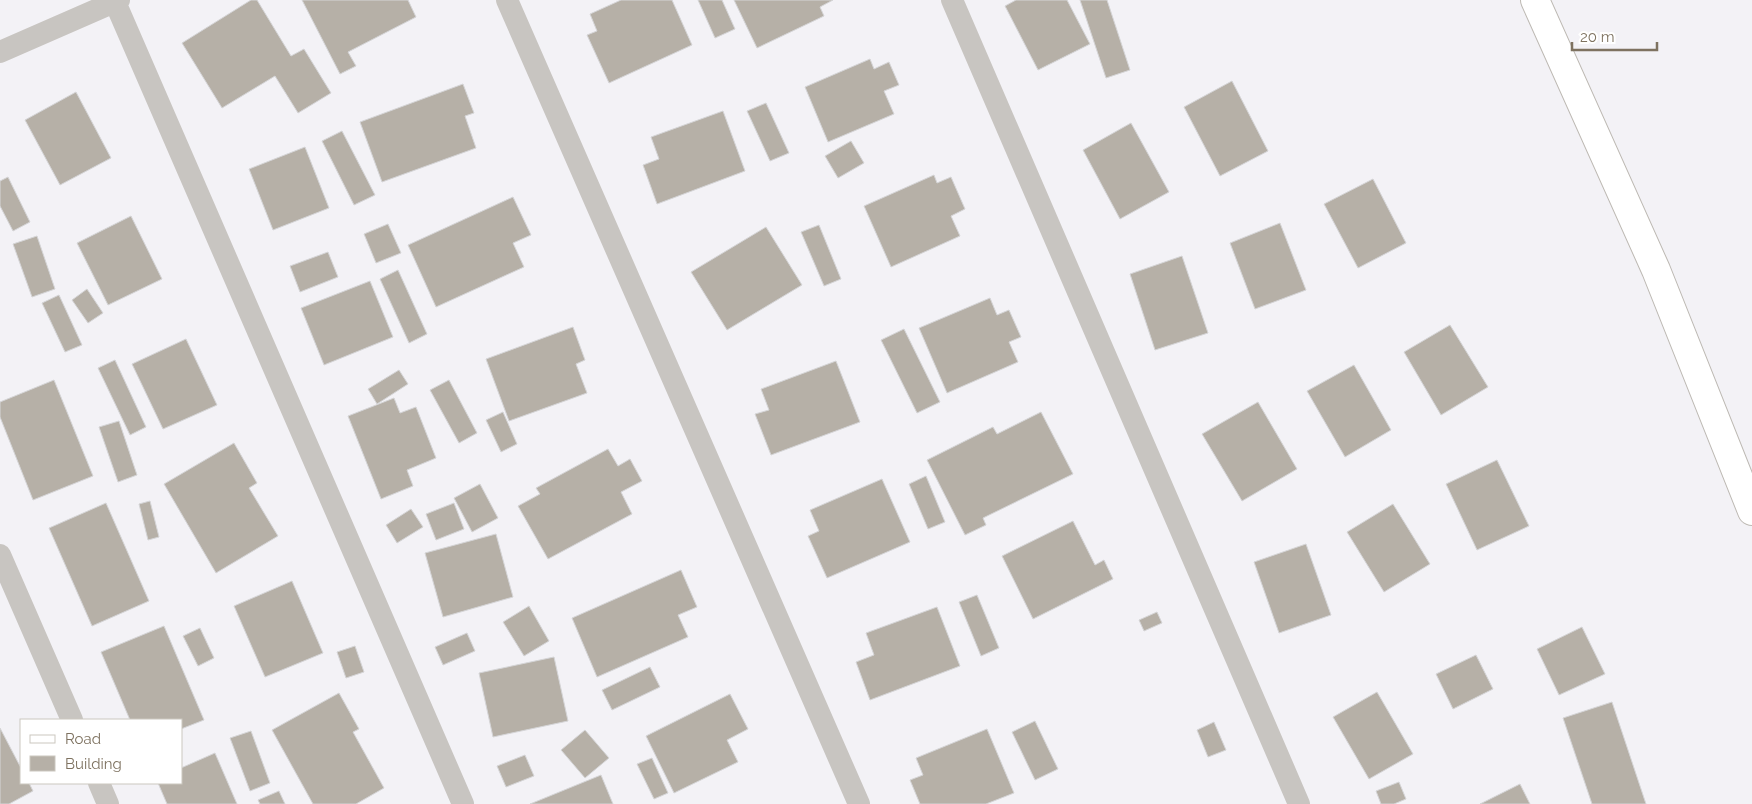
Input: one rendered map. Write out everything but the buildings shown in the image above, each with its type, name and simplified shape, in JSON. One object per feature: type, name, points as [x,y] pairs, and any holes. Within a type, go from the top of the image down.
[{"type":"main road","points":[[1535,0],[1656,270],[1752,511]]},
{"type":"street","points":[[507,0],[858,804]]},
{"type":"street","points":[[952,0],[1299,804]]},
{"type":"street","points":[[0,52],[117,1],[463,804]]},
{"type":"street","points":[[0,555],[72,719]]},
{"type":"street","points":[[99,784],[108,804]]}]
